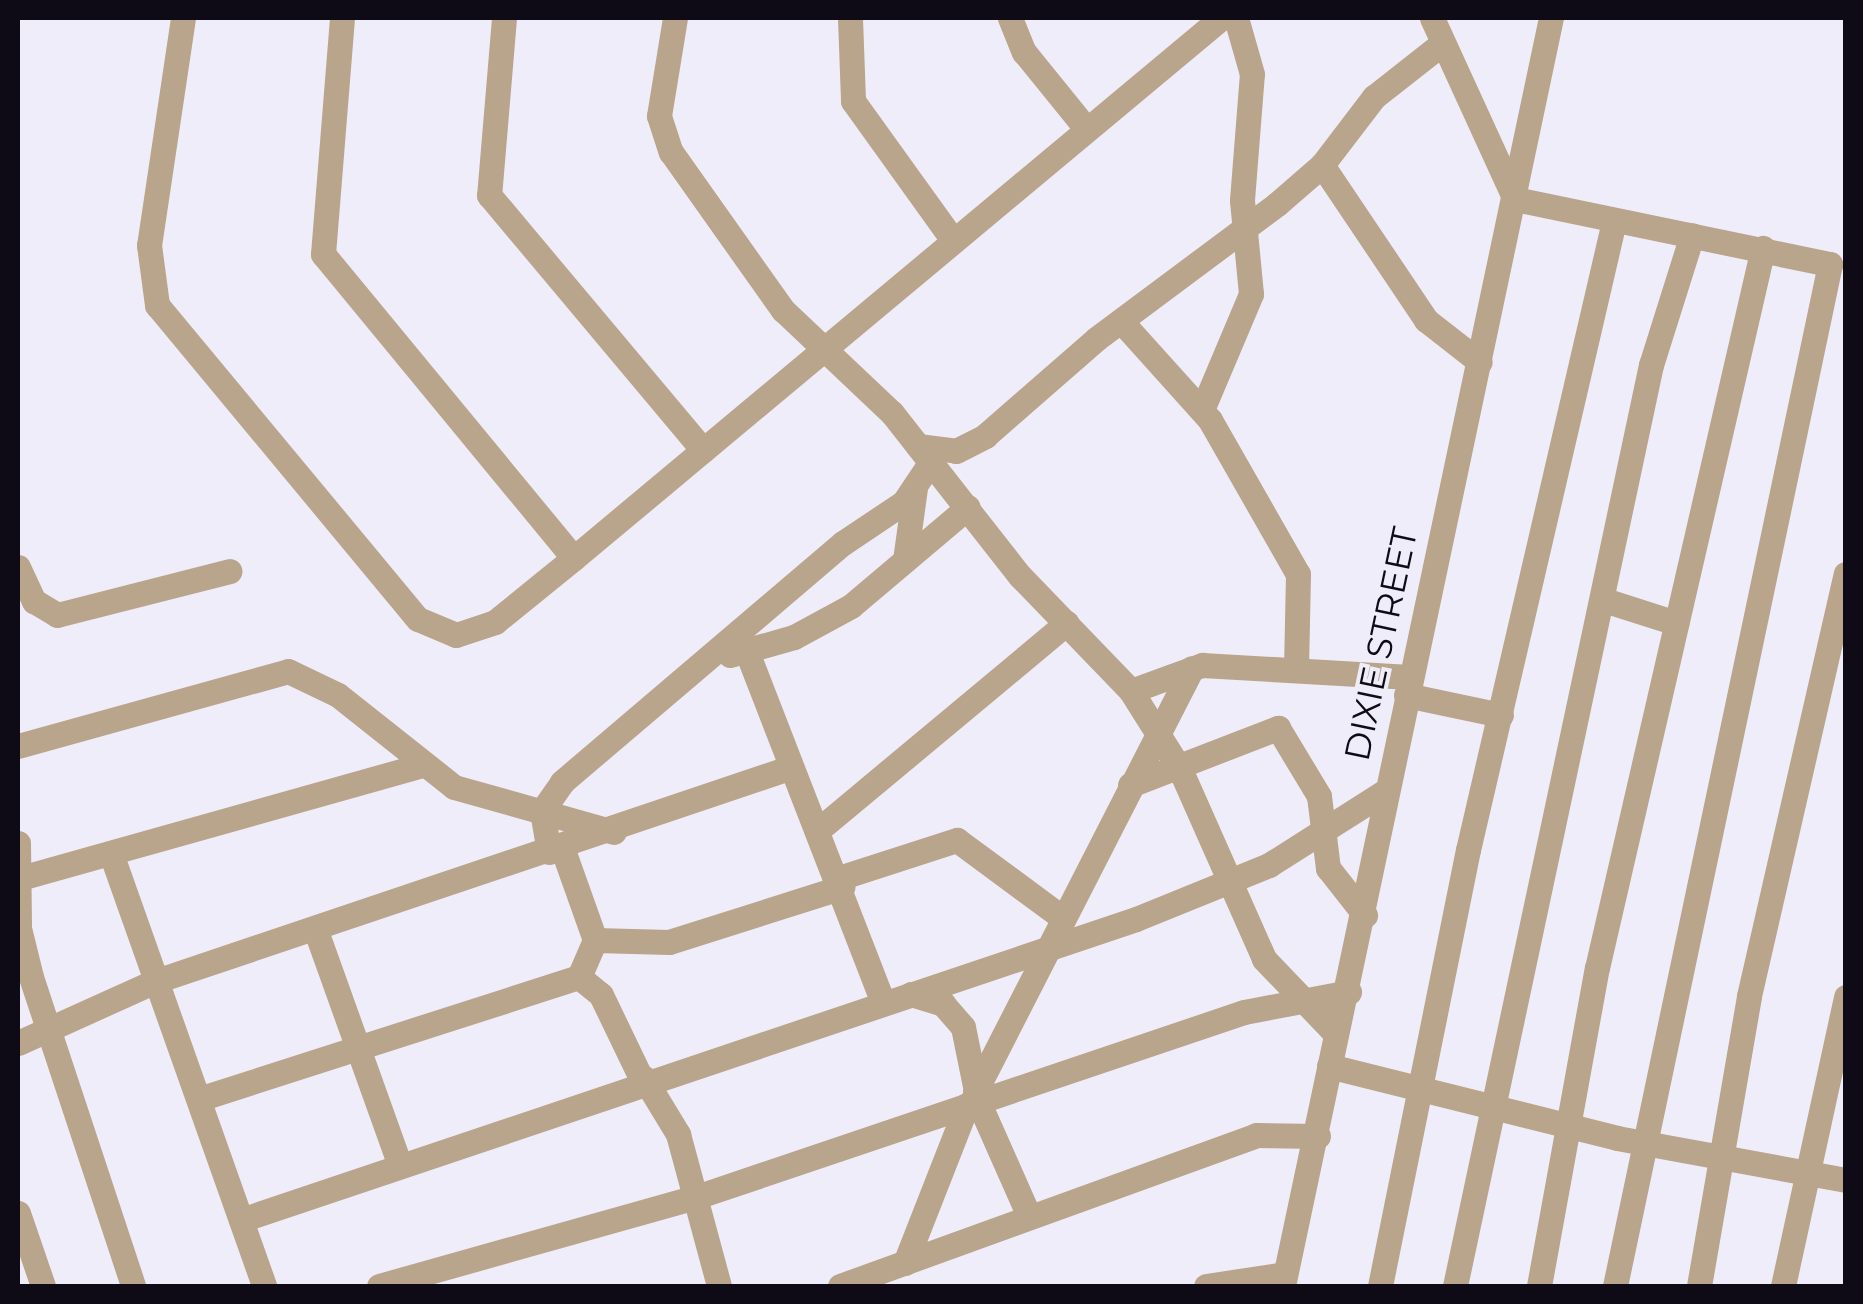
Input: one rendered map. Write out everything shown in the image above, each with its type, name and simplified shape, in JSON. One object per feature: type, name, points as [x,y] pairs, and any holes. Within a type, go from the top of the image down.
[{"type":"street","points":[[183,18],[148,255],[167,322],[429,627],[483,629],[574,558],[1085,127],[1221,18]]},
{"type":"street","points":[[342,18],[318,221],[323,254],[574,558]]},
{"type":"street","points":[[504,18],[485,159],[489,195],[702,450]]},
{"type":"street","points":[[675,18],[660,116],[671,152],[783,310],[924,454],[1131,692],[1180,769],[1206,844],[1232,881],[1264,959],[1293,999],[1336,1034]]},
{"type":"street","points":[[850,18],[853,101],[952,240]]},
{"type":"street","points":[[1010,18],[1024,52],[1085,127]]},
{"type":"street","points":[[1202,410],[1249,306],[1244,228],[1252,74],[1236,18]]},
{"type":"street","name":"DIXIE STREET","points":[[1284,1280],[1365,915],[1384,792],[1516,200],[1551,18]]},
{"type":"street","points":[[924,454],[971,445],[1322,165],[1433,27],[1516,200],[1830,264],[1642,1143],[1615,1286]]},
{"type":"street","points":[[1322,165],[1426,320],[1480,362]]},
{"type":"street","points":[[1380,1286],[1501,715],[1614,220]]},
{"type":"street","points":[[1454,1286],[1495,1108],[1539,865],[1604,600],[1651,365],[1692,235]]},
{"type":"street","points":[[1540,1286],[1676,624],[1764,248]]},
{"type":"street","points":[[1122,321],[1202,410],[1298,574],[1296,666]]},
{"type":"street","points":[[906,560],[915,488],[924,454]]},
{"type":"street","points":[[542,811],[581,765],[915,488]]},
{"type":"street","points":[[711,658],[748,652],[827,621],[968,507]]},
{"type":"street","points":[[18,567],[34,601],[56,615],[229,571]]},
{"type":"street","points":[[1698,1286],[1748,996],[1846,574]]},
{"type":"street","points":[[1604,600],[1676,624]]},
{"type":"street","points":[[816,831],[1068,624]]},
{"type":"street","points":[[748,652],[786,769],[841,883],[883,1002]]},
{"type":"street","points":[[1131,692],[1192,668],[1296,666],[1408,686],[1501,715]]},
{"type":"street","points":[[905,1263],[973,1099],[1042,950],[1192,668]]},
{"type":"street","points":[[18,746],[288,671],[338,694],[422,765],[468,794],[614,832]]},
{"type":"street","points":[[1130,785],[1180,769],[1278,728],[1318,796],[1334,881],[1365,915]]},
{"type":"street","points":[[24,878],[113,860],[422,765]]},
{"type":"street","points":[[18,1042],[153,982],[316,931],[437,881],[556,851],[786,769]]},
{"type":"street","points":[[241,1220],[642,1078],[1042,950],[1232,881],[1323,837],[1384,792]]},
{"type":"street","points":[[202,1098],[355,1045],[579,977],[595,940],[542,811]]},
{"type":"street","points":[[595,940],[669,942],[958,840],[1060,916]]},
{"type":"street","points":[[18,843],[24,878],[19,928],[48,1031],[133,1286]]},
{"type":"street","points":[[113,860],[153,982],[202,1098],[264,1286]]},
{"type":"street","points":[[316,931],[399,1163]]},
{"type":"street","points":[[579,977],[601,994],[642,1078],[670,1115],[719,1286]]},
{"type":"street","points":[[379,1286],[696,1197],[973,1099],[1293,999],[1348,992]]},
{"type":"street","points":[[910,994],[954,1012],[973,1099],[1029,1216]]},
{"type":"street","points":[[1783,1286],[1846,997]]},
{"type":"street","points":[[1329,1066],[1642,1143],[1846,1180]]},
{"type":"street","points":[[840,1286],[1256,1135],[1318,1136]]},
{"type":"street","points":[[18,1213],[43,1286]]},
{"type":"street","points":[[1206,1286],[1232,1275],[1284,1280]]}]
